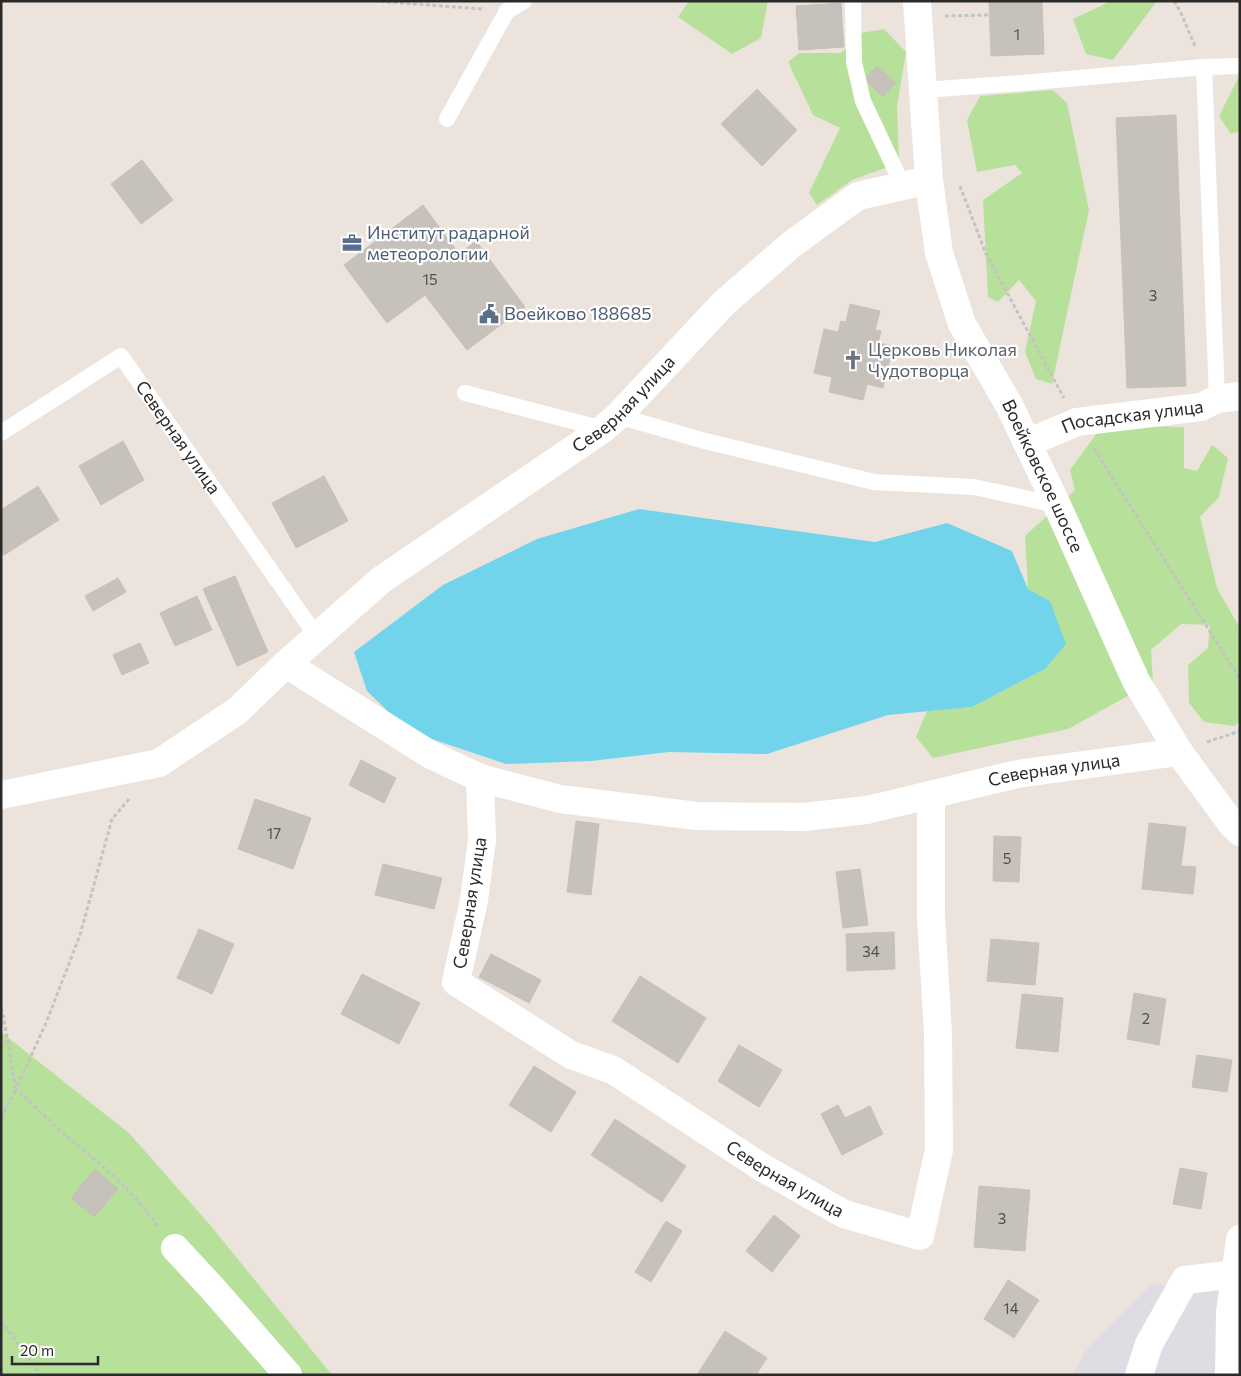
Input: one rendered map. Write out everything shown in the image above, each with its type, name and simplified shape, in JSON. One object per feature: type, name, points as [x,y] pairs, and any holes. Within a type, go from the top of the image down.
[{"type":"street","name":"Воейковское шоссе","points":[[918,9],[929,180],[939,253],[962,324],[1009,405],[1136,681],[1179,752],[1231,823],[1240,832]]},
{"type":"street","name":"Северная улица","points":[[1,795],[158,763],[237,711],[286,664],[381,580],[610,422],[724,302],[792,244],[858,196],[929,180]]},
{"type":"street","name":"Посадская улица","points":[[1027,443],[1077,422],[1201,408],[1228,398]]},
{"type":"street","name":"Северная улица","points":[[286,664],[431,756],[480,778],[560,799],[696,816],[804,817],[867,810],[1017,774],[1179,752]]},
{"type":"street","name":"Северная улица","points":[[480,778],[482,840],[474,900],[456,982],[571,1055],[613,1070],[763,1168],[844,1214],[920,1236],[939,1150],[938,1033],[931,917],[931,795]]},
{"type":"street","points":[[1229,1375],[1230,1313],[1240,1239]]},
{"type":"street","points":[[175,1248],[288,1375]]},
{"type":"street","points":[[1139,1375],[1149,1344],[1186,1280],[1236,1274]]},
{"type":"lane","points":[[447,119],[507,11],[524,1]]},
{"type":"lane","points":[[853,1],[854,62],[863,101],[902,186]]},
{"type":"lane","points":[[923,90],[1022,84],[1204,67],[1240,66]]},
{"type":"lane","points":[[1204,67],[1228,398]]},
{"type":"lane","name":"Северная улица","points":[[1,433],[121,356],[317,637]]},
{"type":"lane","points":[[465,393],[705,441],[874,482],[974,487],[1057,506]]},
{"type":"path","points":[[374,1],[507,11]]},
{"type":"path","points":[[1174,1],[1204,67]]},
{"type":"path","points":[[918,9],[989,15]]},
{"type":"path","points":[[958,181],[986,254],[1077,422],[1240,679]]},
{"type":"path","points":[[1,1118],[46,1023],[80,936],[112,819],[129,798]]},
{"type":"path","points":[[1,1008],[4,1014],[16,1089],[64,1134],[112,1174],[139,1202],[175,1248]]},
{"type":"path","points":[[1,1321],[41,1375]]},
{"type":"shaded area","points":[[1152,1284],[1240,1292],[1237,1375],[1072,1375],[1087,1349]]},
{"type":"green space","points":[[689,1],[768,1],[761,38],[732,54],[678,17]]},
{"type":"green space","points":[[1111,1],[1157,1],[1113,60],[1086,54],[1073,19]]},
{"type":"green space","points":[[884,29],[906,52],[897,107],[899,163],[852,180],[817,205],[809,193],[840,128],[813,115],[788,62],[799,53],[841,53],[861,33]]},
{"type":"green space","points":[[1240,74],[1240,131],[1231,134],[1219,116]]},
{"type":"green space","points":[[1053,90],[1067,103],[1089,210],[1052,384],[1036,379],[1025,352],[1036,301],[1019,280],[998,302],[988,297],[983,200],[1022,173],[1015,165],[977,172],[967,120],[980,96]]},
{"type":"green space","points":[[1102,426],[1184,427],[1184,468],[1197,471],[1212,445],[1228,458],[1219,497],[1200,517],[1217,588],[1240,628],[1240,722],[1234,726],[1204,722],[1189,703],[1188,665],[1208,648],[1210,625],[1181,624],[1151,650],[1153,682],[1068,729],[933,758],[916,737],[927,711],[972,707],[1045,669],[1050,601],[1028,589],[1025,536],[1075,490],[1070,470]]},
{"type":"green space","points":[[1,1032],[129,1133],[211,1226],[332,1375],[1,1375]]},
{"type":"water","points":[[639,509],[875,542],[947,523],[1012,551],[1028,589],[1050,601],[1066,644],[1045,669],[972,707],[888,715],[767,754],[669,752],[591,761],[506,764],[408,731],[367,691],[354,652],[443,585],[537,539]]},
{"type":"building","points":[[989,1],[1042,1],[1044,54],[991,56]]},
{"type":"building","points":[[841,3],[844,47],[799,50],[796,6]]},
{"type":"building","points":[[877,66],[896,83],[883,97],[865,79]]},
{"type":"building","points":[[757,89],[797,130],[762,166],[721,124]]},
{"type":"building","points":[[1176,115],[1186,386],[1127,388],[1116,118]]},
{"type":"building","points":[[142,160],[173,200],[141,224],[111,184]]},
{"type":"building","points":[[423,205],[459,254],[476,241],[525,307],[467,350],[425,295],[387,323],[344,265]]},
{"type":"building","name":"Церковь Николая Чудотворца","points":[[850,304],[880,311],[875,330],[881,331],[878,343],[893,346],[883,388],[867,384],[863,400],[829,392],[832,377],[814,373],[824,329],[838,332],[841,321],[846,322]]},
{"type":"building","points":[[123,441],[144,480],[101,505],[79,466]]},
{"type":"building","points":[[324,476],[348,521],[296,548],[272,503]]},
{"type":"building","points":[[38,486],[59,520],[4,555],[1,551],[1,510]]},
{"type":"building","points":[[235,576],[268,652],[237,666],[203,589]]},
{"type":"building","points":[[118,578],[126,592],[93,611],[85,596]]},
{"type":"building","points":[[197,596],[212,630],[175,646],[160,613]]},
{"type":"building","points":[[140,643],[149,663],[122,675],[113,655]]},
{"type":"building","points":[[361,760],[396,778],[384,803],[349,785]]},
{"type":"building","points":[[255,799],[311,818],[293,869],[238,849]]},
{"type":"building","points":[[576,821],[599,824],[591,895],[567,892]]},
{"type":"building","points":[[1149,823],[1186,827],[1181,866],[1196,867],[1193,894],[1142,889]]},
{"type":"building","points":[[994,836],[1021,837],[1019,882],[993,881]]},
{"type":"building","points":[[383,864],[442,878],[434,909],[375,895]]},
{"type":"building","points":[[860,869],[868,925],[843,928],[836,872]]},
{"type":"building","points":[[199,929],[234,944],[212,994],[177,978]]},
{"type":"building","points":[[894,932],[895,969],[847,971],[846,934]]},
{"type":"building","points":[[991,939],[1039,943],[1035,985],[987,981]]},
{"type":"building","points":[[491,954],[541,980],[529,1003],[479,977]]},
{"type":"building","points":[[362,974],[420,1003],[399,1044],[341,1014]]},
{"type":"building","points":[[640,976],[706,1018],[678,1063],[612,1021]]},
{"type":"building","points":[[1134,993],[1166,999],[1159,1045],[1127,1039]]},
{"type":"building","points":[[1022,994],[1063,998],[1058,1052],[1016,1048]]},
{"type":"building","points":[[739,1045],[782,1070],[759,1107],[718,1081]]},
{"type":"building","points":[[1197,1055],[1232,1060],[1227,1092],[1192,1087]]},
{"type":"building","points":[[534,1066],[576,1092],[551,1132],[509,1105]]},
{"type":"building","points":[[838,1105],[845,1118],[870,1106],[883,1134],[842,1155],[821,1114]]},
{"type":"building","points":[[615,1119],[686,1166],[662,1202],[591,1155]]},
{"type":"building","points":[[1180,1168],[1207,1173],[1201,1209],[1173,1204]]},
{"type":"building","points":[[95,1169],[118,1189],[94,1217],[71,1198]]},
{"type":"building","points":[[979,1186],[1030,1190],[1025,1251],[974,1247]]},
{"type":"building","points":[[774,1215],[800,1236],[772,1272],[746,1251]]},
{"type":"building","points":[[666,1221],[682,1231],[651,1282],[635,1272]]},
{"type":"building","points":[[1008,1280],[1039,1300],[1014,1338],[984,1319]]},
{"type":"building","points":[[725,1331],[767,1358],[756,1375],[697,1375]]},
{"type":"place","name":"Институт радарной метеорологии","points":[[352,243]]},
{"type":"place","name":"Воейково 188685","points":[[489,314]]},
{"type":"place","name":"Церковь Николая Чудотворца","points":[[853,360]]}]
